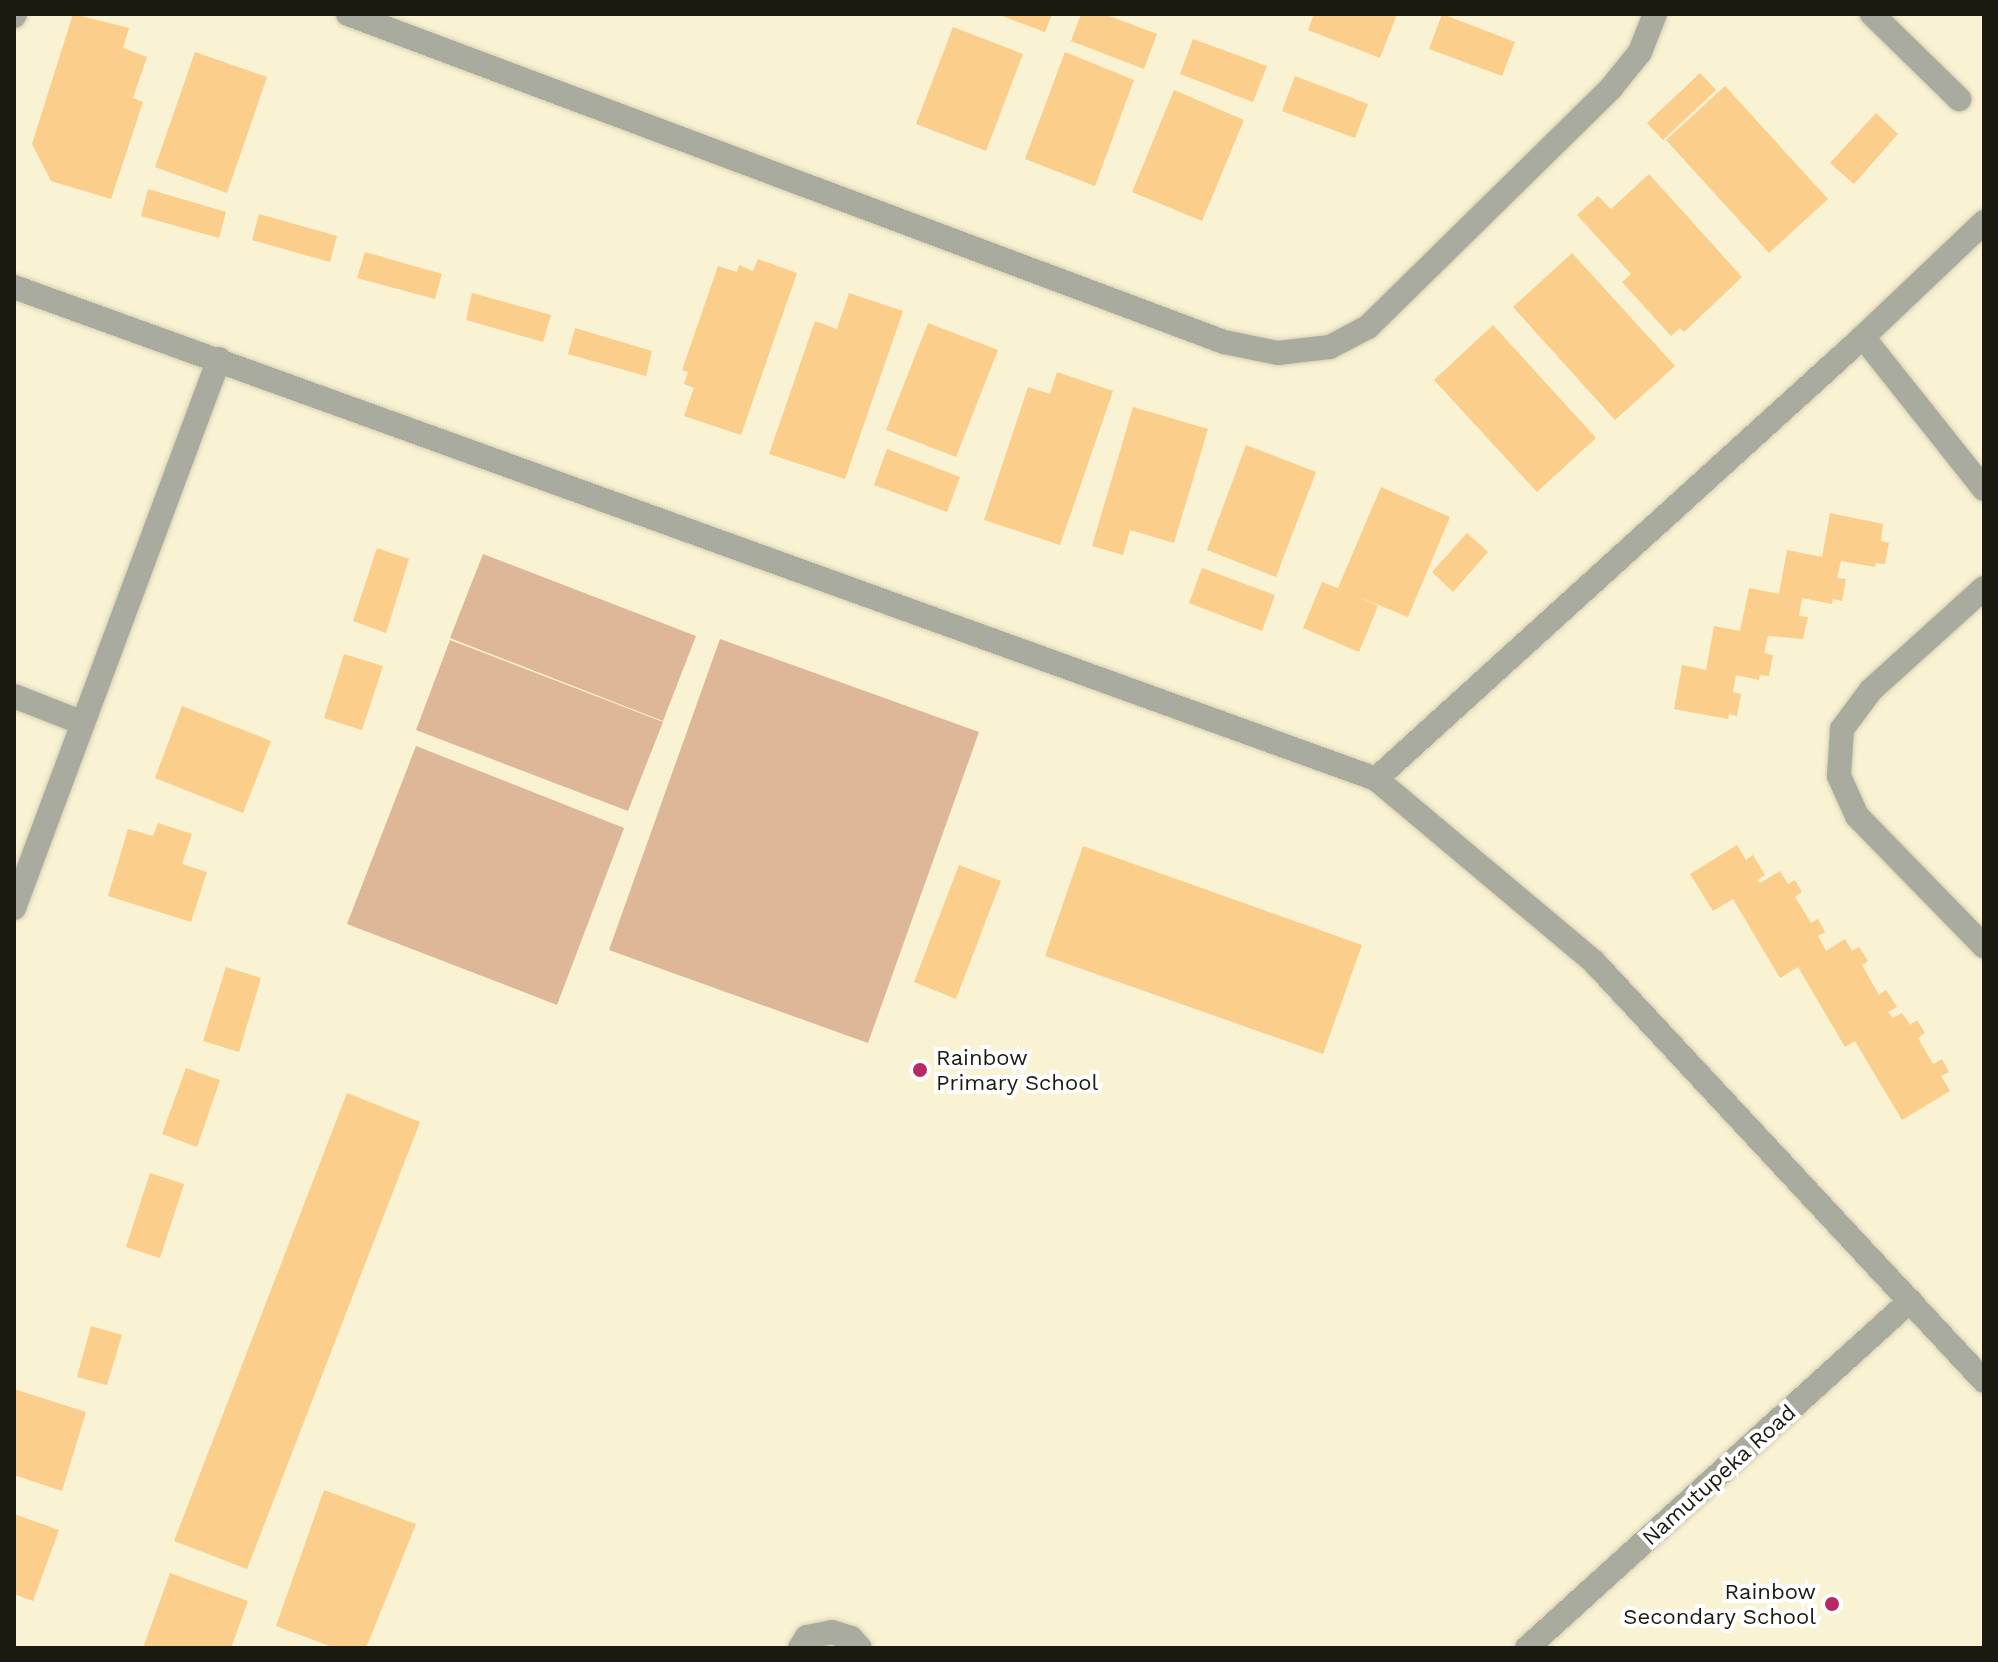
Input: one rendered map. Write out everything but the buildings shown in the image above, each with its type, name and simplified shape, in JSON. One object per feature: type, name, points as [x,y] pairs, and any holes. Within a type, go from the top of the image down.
[{"type":"street","points":[[348,14],[1224,342],[1278,353],[1330,347],[1368,327],[1611,88],[1640,52],[1655,14]]},
{"type":"street","points":[[1872,14],[1959,99]]},
{"type":"street","points":[[1376,779],[1863,337],[1984,222]]},
{"type":"street","points":[[14,287],[1376,779],[1594,962],[1984,1381]]},
{"type":"street","points":[[1863,337],[1984,489]]},
{"type":"street","points":[[14,908],[219,359]]},
{"type":"street","points":[[1984,588],[1864,699],[1842,729],[1839,776],[1857,816],[1984,946]]},
{"type":"street","points":[[14,696],[83,723]]},
{"type":"street","name":"Namutupeka Road","points":[[1527,1648],[1910,1301]]},
{"type":"street","points":[[800,1648],[807,1637],[832,1632],[851,1638],[860,1648]]},
{"type":"shaded area","points":[[483,554],[696,636],[663,721],[450,638]]},
{"type":"shaded area","points":[[720,639],[979,732],[868,1043],[609,950]]},
{"type":"shaded area","points":[[450,640],[663,722],[628,811],[416,730]]},
{"type":"shaded area","points":[[416,746],[624,828],[557,1005],[347,924]]},
{"type":"place","name":"Rainbow Primary School","points":[[920,1070]]},
{"type":"place","name":"Rainbow Secondary School","points":[[1832,1604]]}]
